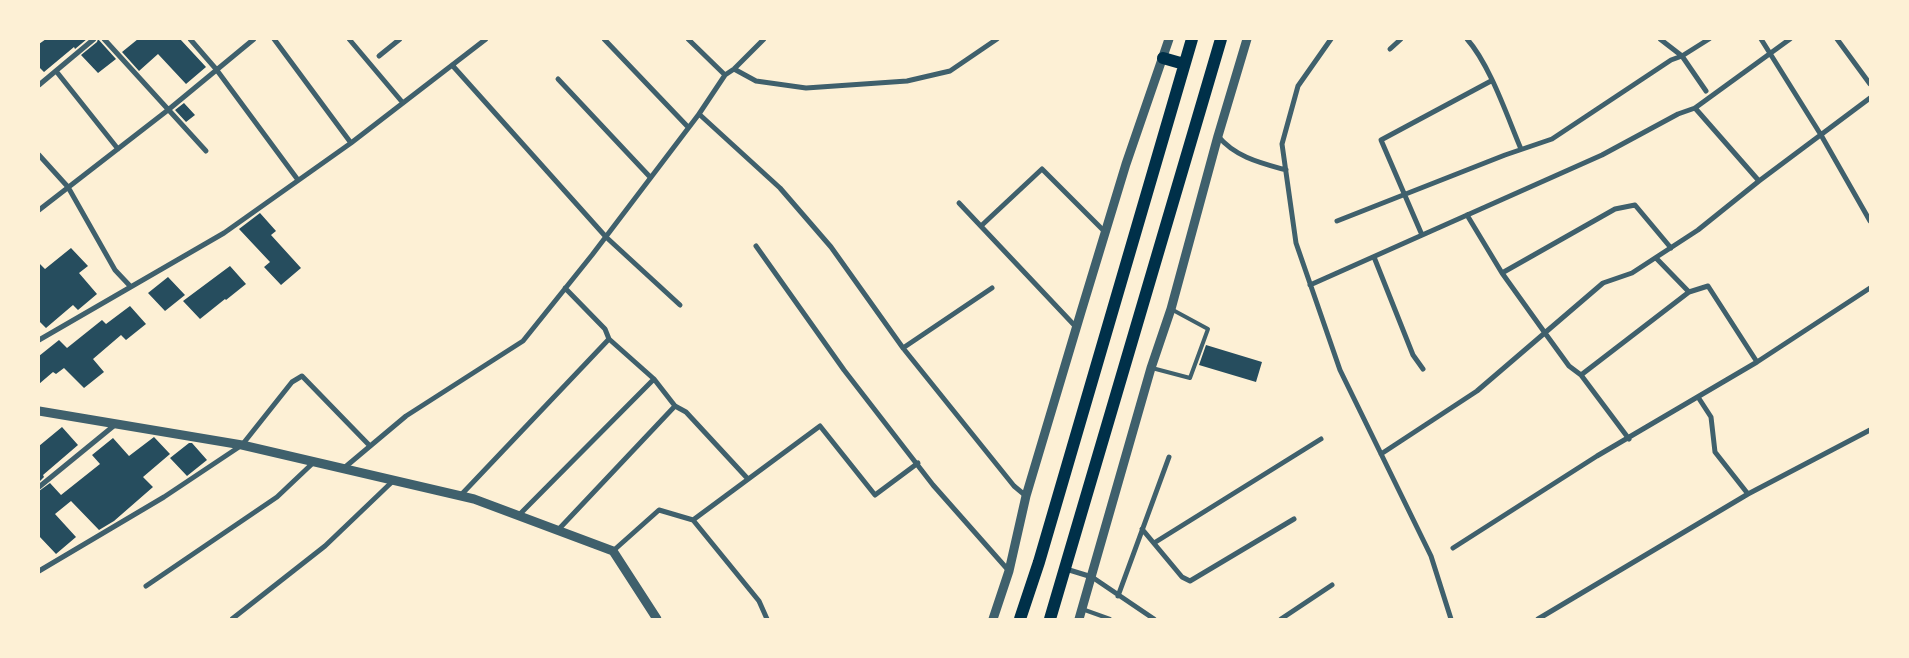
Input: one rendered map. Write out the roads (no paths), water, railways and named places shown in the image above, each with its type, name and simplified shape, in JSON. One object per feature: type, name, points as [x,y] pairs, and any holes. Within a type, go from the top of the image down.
[{"type":"highway","points":[[1020,619],[1039,562],[1192,39]]},
{"type":"highway","points":[[1050,619],[1221,39]]},
{"type":"highway","points":[[1163,58],[1184,64]]},
{"type":"street","points":[[39,86],[94,39]]},
{"type":"street","points":[[104,39],[206,151]]},
{"type":"street","points":[[190,39],[216,69],[298,180]]},
{"type":"street","points":[[39,210],[168,110],[254,39]]},
{"type":"street","points":[[274,39],[351,142]]},
{"type":"street","points":[[349,39],[402,103]]},
{"type":"street","points":[[379,56],[400,39]]},
{"type":"street","points":[[39,340],[224,233],[351,142],[486,39]]},
{"type":"street","points":[[604,39],[688,127]]},
{"type":"street","points":[[688,39],[725,75]]},
{"type":"street","points":[[343,469],[406,416],[523,341],[606,237],[699,114],[725,75],[734,69],[764,39]]},
{"type":"street","points":[[734,69],[756,81],[806,88],[907,81],[950,71],[997,39]]},
{"type":"street","points":[[993,619],[1009,571],[1026,496],[1076,327],[1126,164],[1169,39]]},
{"type":"street","points":[[1079,619],[1151,368],[1171,309],[1218,136],[1247,39]]},
{"type":"street","points":[[1331,39],[1298,86],[1282,144],[1296,244],[1340,370],[1431,556],[1451,619]]},
{"type":"street","points":[[1390,49],[1401,39]]},
{"type":"street","points":[[1466,39],[1475,48],[1522,149]]},
{"type":"street","points":[[1660,39],[1682,56],[1706,91]]},
{"type":"street","points":[[1337,221],[1552,139],[1671,60],[1682,56],[1709,39]]},
{"type":"street","points":[[1761,39],[1822,135],[1870,221]]},
{"type":"street","points":[[1310,285],[1602,155],[1678,114],[1695,108],[1790,39]]},
{"type":"street","points":[[1837,39],[1870,84]]},
{"type":"street","points":[[452,65],[606,237],[680,305]]},
{"type":"street","points":[[56,71],[118,149]]},
{"type":"street","points":[[558,79],[650,178]]},
{"type":"street","points":[[1422,235],[1381,140],[1491,81]]},
{"type":"street","points":[[1381,454],[1477,391],[1603,283],[1632,274],[1698,230],[1759,181],[1870,98]]},
{"type":"street","points":[[1695,108],[1759,181]]},
{"type":"street","points":[[699,114],[780,188],[831,247],[903,348],[1014,486],[1026,496]]},
{"type":"street","points":[[1218,136],[1232,150],[1251,160],[1286,170]]},
{"type":"street","points":[[39,155],[68,187],[115,270],[131,287]]},
{"type":"street","points":[[981,226],[1042,169],[1105,232]]},
{"type":"street","points":[[959,203],[1076,327]]},
{"type":"street","points":[[1502,273],[1615,209],[1635,205],[1671,248]]},
{"type":"street","points":[[1467,215],[1502,273],[1545,333],[1569,366],[1581,376],[1629,439]]},
{"type":"street","points":[[756,246],[844,370],[933,485],[1009,571]]},
{"type":"street","points":[[1374,256],[1412,355],[1423,369]]},
{"type":"street","points":[[1656,258],[1689,292]]},
{"type":"street","points":[[1581,376],[1689,292],[1708,286],[1757,362]]},
{"type":"street","points":[[565,288],[605,329],[609,339],[654,380],[675,406],[686,412],[748,479]]},
{"type":"street","points":[[903,348],[992,288]]},
{"type":"street","points":[[1453,548],[1597,456],[1629,439],[1757,362],[1870,288]]},
{"type":"street","points":[[460,496],[609,339]]},
{"type":"street","points":[[39,570],[164,497],[242,445],[292,382],[302,376],[370,446]]},
{"type":"street","points":[[518,516],[654,380]]},
{"type":"street","points":[[1698,397],[1712,417],[1715,452],[1748,494]]},
{"type":"street","points":[[558,530],[675,406]]},
{"type":"street","points":[[39,410],[242,445],[474,499],[613,551],[657,619]]},
{"type":"street","points":[[39,487],[116,424]]},
{"type":"street","points":[[693,520],[820,426],[875,495],[918,464]]},
{"type":"street","points":[[1538,619],[1748,494],[1870,430]]},
{"type":"street","points":[[1154,543],[1321,439]]},
{"type":"street","points":[[1118,596],[1168,457]]},
{"type":"street","points":[[146,586],[277,497],[314,462]]},
{"type":"street","points":[[232,619],[325,546],[394,480]]},
{"type":"street","points":[[613,551],[659,510],[693,520],[759,601],[767,619]]},
{"type":"street","points":[[1142,529],[1182,576],[1190,581],[1294,519]]},
{"type":"street","points":[[1066,569],[1092,577],[1154,619]]},
{"type":"street","points":[[1281,619],[1332,585]]},
{"type":"lane","points":[[1151,368],[1190,378],[1208,329],[1171,309]]},
{"type":"lane","points":[[1082,609],[1110,619]]}]
